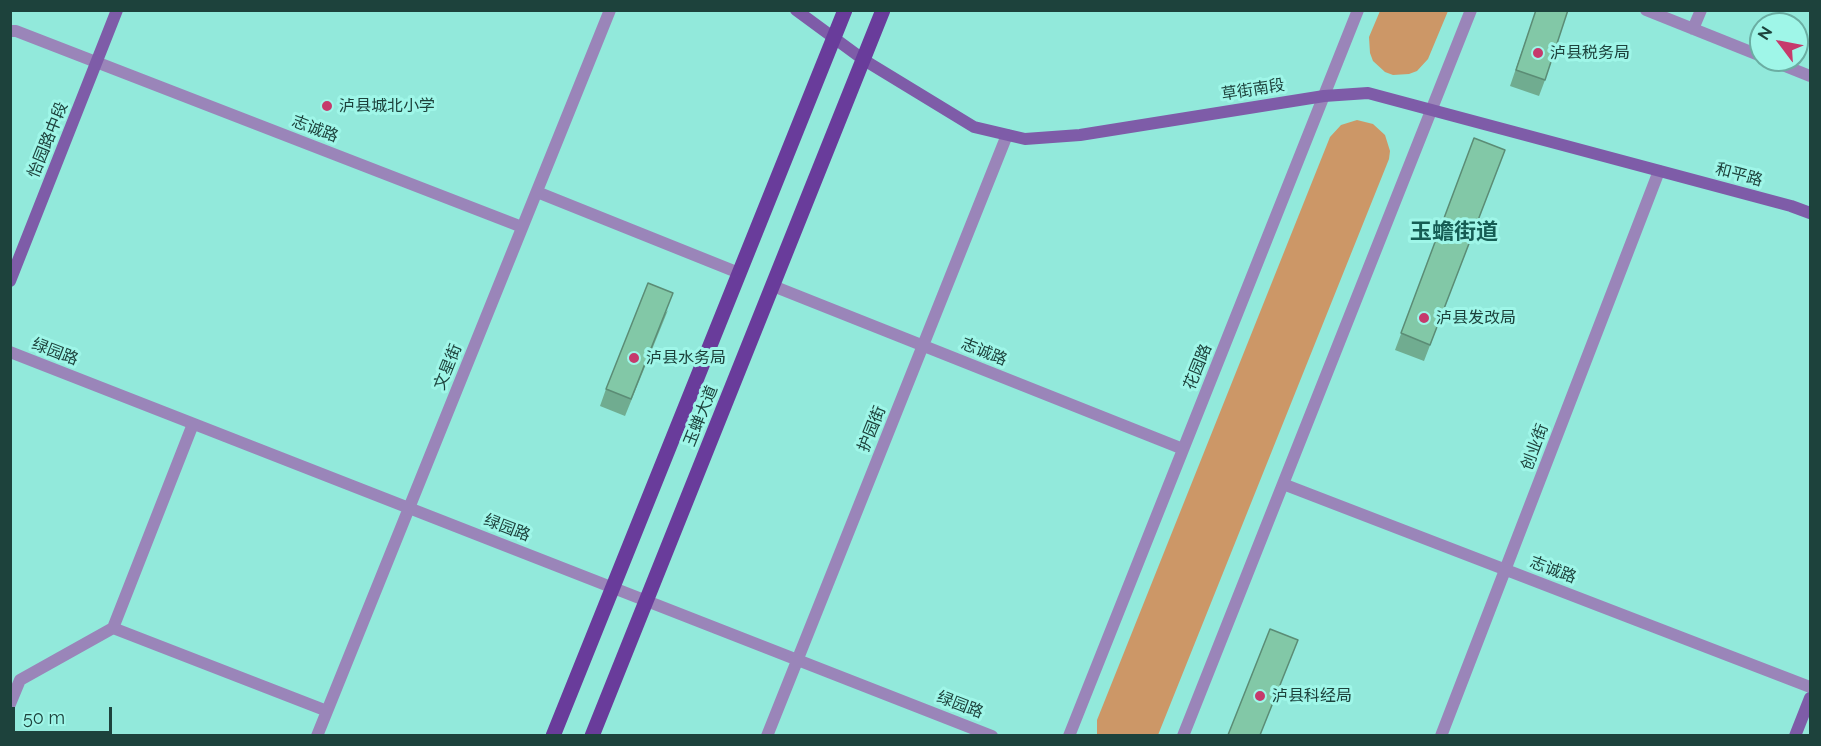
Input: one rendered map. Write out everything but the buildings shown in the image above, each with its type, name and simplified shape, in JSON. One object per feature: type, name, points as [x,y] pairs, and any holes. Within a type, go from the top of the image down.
[{"type":"main road","name":"怡园路中段","points":[[10,281],[117,10]]},
{"type":"main road","name":"草街南段","points":[[796,10],[864,60],[974,127],[1025,139],[1080,135],[1324,96],[1368,93],[1659,171]]},
{"type":"main road","name":"玉蝉大道","points":[[553,735],[845,10]]},
{"type":"main road","name":"玉蝉大道","points":[[592,735],[883,10]]},
{"type":"main road","name":"和平路","points":[[1659,171],[1810,213]]},
{"type":"main road","points":[[1795,735],[1810,698]]},
{"type":"street","name":"文星街","points":[[317,735],[610,10]]},
{"type":"street","name":"花园路","points":[[1069,735],[1358,10]]},
{"type":"street","points":[[1183,735],[1471,10]]},
{"type":"street","points":[[1646,10],[1749,51]]},
{"type":"street","points":[[1694,29],[1701,10]]},
{"type":"street","name":"志诚路","points":[[10,31],[16,31],[97,62],[522,227]]},
{"type":"street","name":"护园街","points":[[767,735],[1007,135]]},
{"type":"street","name":"创业街","points":[[1441,735],[1659,171]]},
{"type":"street","points":[[537,192],[739,273]]},
{"type":"street","name":"志诚路","points":[[773,286],[1183,449]]},
{"type":"street","name":"绿园路","points":[[10,352],[992,735]]},
{"type":"street","points":[[10,704],[16,678],[113,628],[193,423]]},
{"type":"street","name":"志诚路","points":[[1283,484],[1810,687]]},
{"type":"street","points":[[113,628],[327,711]]},
{"type":"shaded area","points":[[1380,11],[1448,11],[1428,59],[1417,71],[1393,75],[1385,72],[1373,61],[1369,37]]},
{"type":"shaded area","points":[[1357,120],[1373,124],[1385,135],[1390,151],[1389,159],[1158,735],[1097,735],[1097,720],[1330,137],[1341,125]]},
{"type":"place","name":"泸县税务局","points":[[1538,53]]},
{"type":"place","name":"泸县城北小学","points":[[327,106]]},
{"type":"place","name":"泸县发改局","points":[[1424,318]]},
{"type":"place","name":"泸县水务局","points":[[634,358]]},
{"type":"place","name":"泸县科经局","points":[[1260,696]]},
{"type":"district","name":"玉蟾街道","points":[[1454,232]]}]
